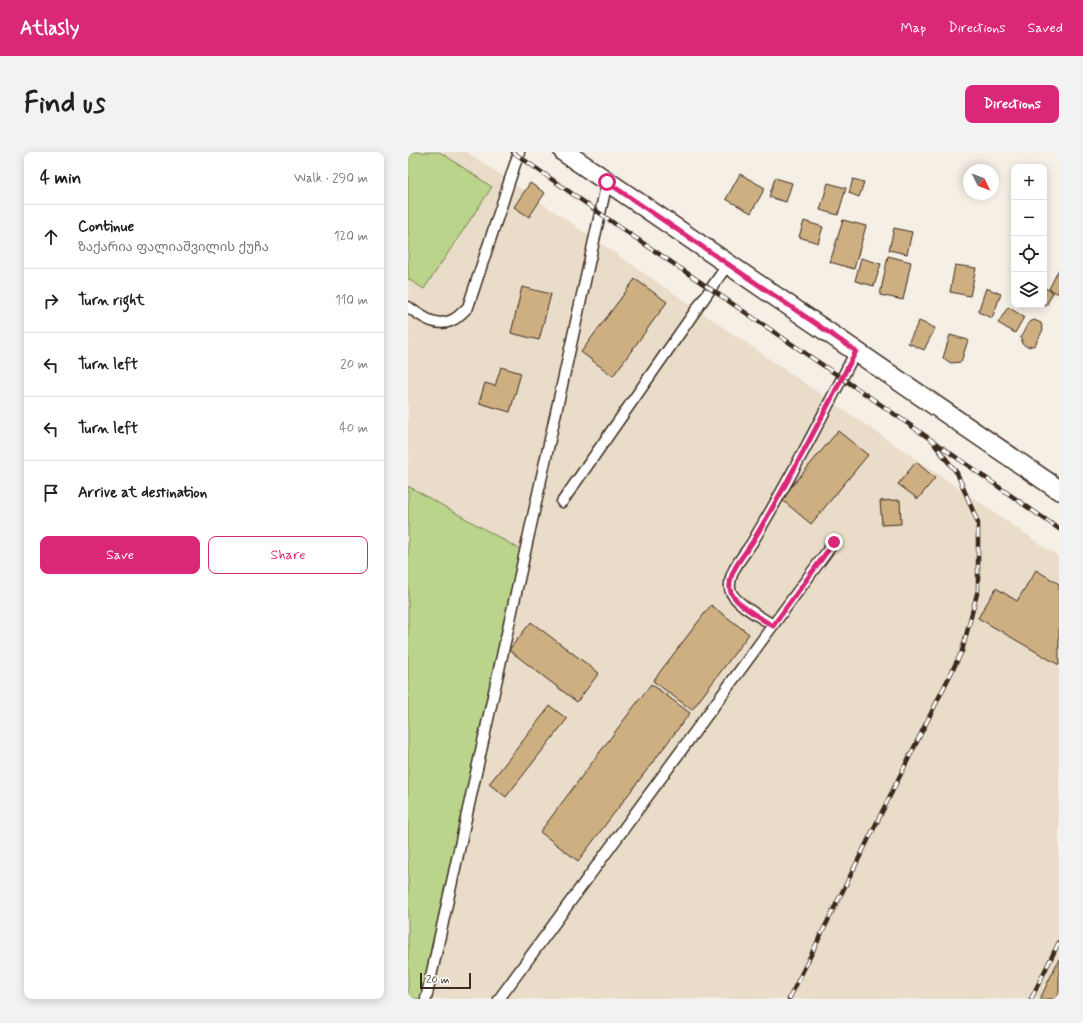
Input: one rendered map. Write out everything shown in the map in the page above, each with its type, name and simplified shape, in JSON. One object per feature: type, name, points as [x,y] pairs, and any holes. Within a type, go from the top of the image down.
[{"type":"street","points":[[564,152],[1059,490]]},
{"type":"lane","points":[[408,307],[423,318],[438,324],[455,319],[468,308],[519,152]]},
{"type":"lane","points":[[426,999],[607,182]]},
{"type":"lane","points":[[562,502],[728,264]]},
{"type":"lane","points":[[773,626],[739,604],[730,590],[731,575],[752,543],[780,494],[856,351]]},
{"type":"lane","points":[[499,999],[834,542]]},
{"type":"shaded area","points":[[408,152],[467,152],[1059,557],[1059,999],[426,999],[525,553],[408,486]]},
{"type":"green space","points":[[408,152],[440,152],[492,187],[424,289],[408,279]]},
{"type":"green space","points":[[408,486],[525,552],[426,999],[408,999]]},
{"type":"building","points":[[740,174],[765,188],[751,213],[726,199]]},
{"type":"building","points":[[775,178],[792,183],[786,202],[769,197]]},
{"type":"building","points":[[853,179],[864,182],[859,197],[849,193]]},
{"type":"building","points":[[530,183],[545,193],[529,217],[514,207]]},
{"type":"building","points":[[828,183],[846,188],[838,215],[820,210]]},
{"type":"building","points":[[843,220],[866,226],[854,269],[830,262]]},
{"type":"building","points":[[804,221],[823,227],[818,243],[799,237]]},
{"type":"building","points":[[894,228],[912,232],[907,254],[889,250]]},
{"type":"building","points":[[888,256],[911,262],[903,300],[880,295]]},
{"type":"building","points":[[861,258],[881,264],[874,286],[855,281]]},
{"type":"building","points":[[955,265],[976,268],[970,296],[950,292]]},
{"type":"building","points":[[1059,269],[1059,294],[1049,289]]},
{"type":"building","points":[[635,279],[667,302],[613,376],[581,352]]},
{"type":"building","points":[[522,287],[551,294],[539,340],[511,333]]},
{"type":"building","points":[[986,288],[1001,294],[992,318],[978,312]]},
{"type":"building","points":[[1047,289],[1053,292],[1047,304]]},
{"type":"building","points":[[1008,307],[1024,317],[1015,333],[998,323]]},
{"type":"building","points":[[1034,320],[1041,323],[1043,330],[1035,345],[1028,347],[1022,344],[1021,337],[1028,323]]},
{"type":"building","points":[[919,321],[935,328],[924,350],[908,343]]},
{"type":"building","points":[[950,335],[968,340],[961,362],[951,363],[943,358]]},
{"type":"building","points":[[501,367],[521,373],[510,412],[479,403],[485,383],[495,386]]},
{"type":"building","points":[[838,431],[868,455],[811,524],[781,499]]},
{"type":"building","points":[[916,462],[935,478],[918,499],[898,484]]},
{"type":"building","points":[[900,500],[901,524],[882,525],[880,501]]},
{"type":"building","points":[[1036,570],[1059,584],[1059,665],[978,618],[996,588],[1017,601]]},
{"type":"building","points":[[711,605],[749,634],[692,710],[653,681]]},
{"type":"building","points":[[531,622],[599,673],[577,702],[509,650]]},
{"type":"building","points":[[651,684],[690,713],[578,861],[540,832]]},
{"type":"building","points":[[550,706],[567,719],[506,797],[489,784]]},
{"type":"building","points":[[1059,959],[1059,999],[1040,999]]},
{"type":"railway","points":[[513,152],[618,226],[877,402],[1059,529]]},
{"type":"railway","points":[[789,999],[962,651],[978,590],[978,523],[957,473],[935,445]]},
{"type":"railway","points":[[1031,999],[1059,942]]},
{"type":"route","points":[[607,182],[856,351],[808,443],[752,543],[731,575],[730,590],[739,604],[773,626],[834,542]]}]
